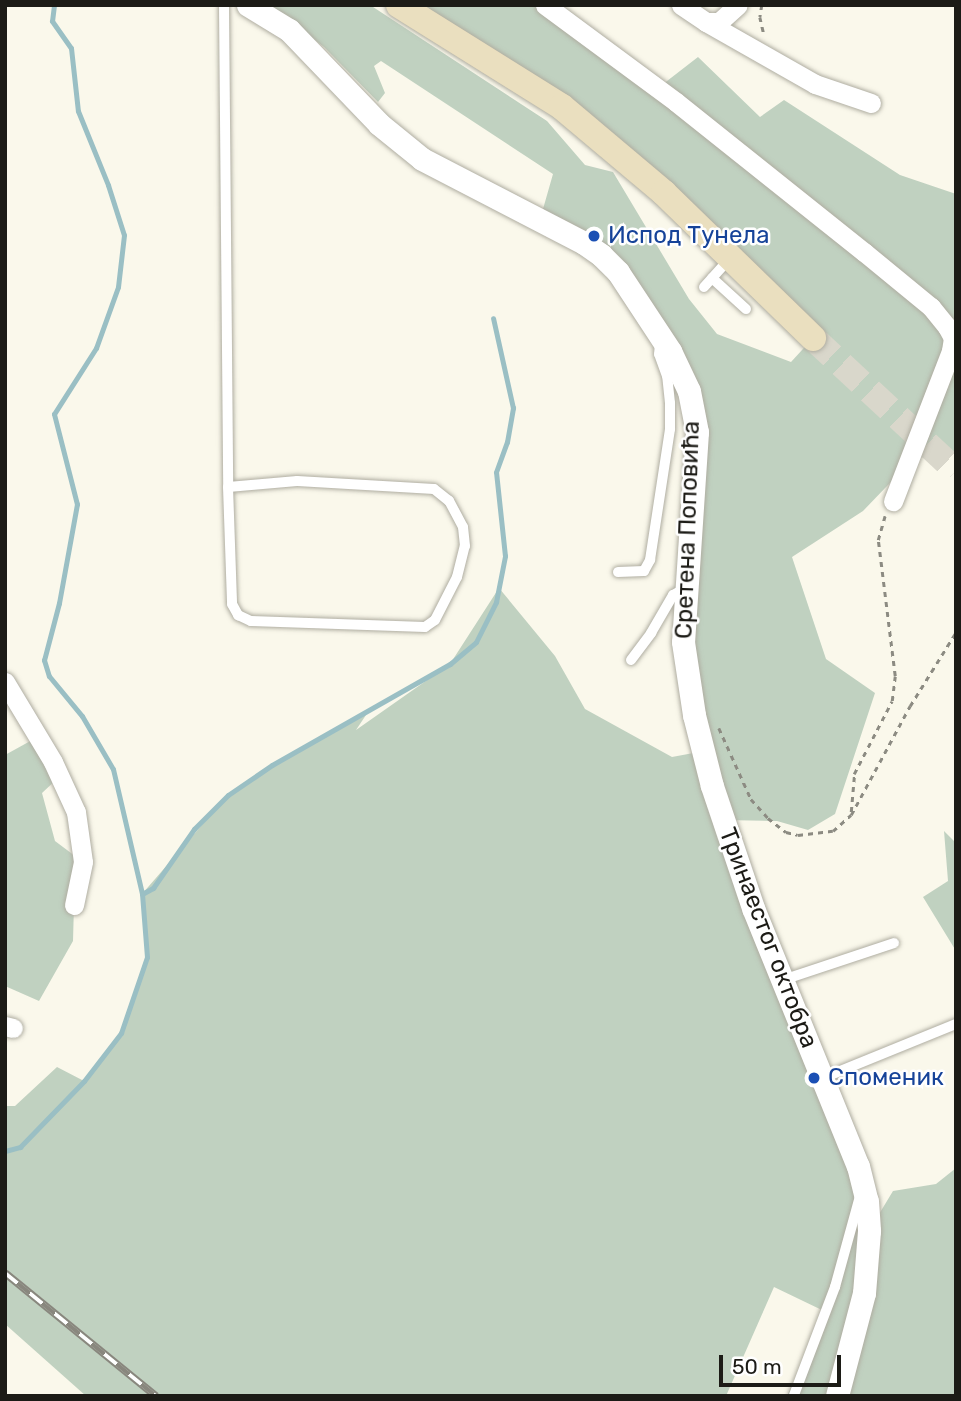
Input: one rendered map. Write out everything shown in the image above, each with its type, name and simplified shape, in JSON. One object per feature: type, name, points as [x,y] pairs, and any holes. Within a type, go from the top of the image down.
[{"type":"main road","points":[[399,5],[562,107],[664,193],[813,338]]},
{"type":"street","name":"Сретена Поповића","points":[[248,5],[289,30],[379,124],[422,159],[601,255],[618,272],[661,337],[689,391],[697,432],[682,642],[688,681]]},
{"type":"street","points":[[545,5],[676,102],[931,307],[947,327],[953,338],[951,351],[892,501]]},
{"type":"street","points":[[681,5],[815,85],[871,103]]},
{"type":"street","points":[[706,22],[719,22],[738,5]]},
{"type":"street","name":"Тринаестог октобра","points":[[688,681],[712,786],[753,908],[823,1078],[863,1185],[869,1231],[864,1293],[837,1396]]},
{"type":"street","points":[[5,682],[53,762],[76,812],[83,862],[74,905]]},
{"type":"lane","points":[[223,5],[228,487],[232,604],[238,615],[251,621],[425,627],[435,620],[457,577],[465,546],[463,527],[449,501],[434,489],[297,481],[228,487]]},
{"type":"lane","points":[[704,287],[731,257]]},
{"type":"lane","points":[[712,278],[746,309]]},
{"type":"lane","points":[[618,572],[644,571],[650,560],[670,429],[667,376],[659,354],[661,337]]},
{"type":"lane","points":[[631,660],[651,633],[673,595],[684,589]]},
{"type":"lane","points":[[783,981],[894,943]]},
{"type":"lane","points":[[823,1078],[956,1024]]},
{"type":"lane","points":[[793,1395],[835,1287],[863,1185]]},
{"type":"path","points":[[762,5],[760,17],[768,55]]},
{"type":"path","points":[[851,816],[850,797],[854,774],[892,701],[895,676],[878,540],[892,501]]},
{"type":"path","points":[[718,727],[751,799],[786,832],[806,836],[833,831],[851,816],[910,706],[956,632]]},
{"type":"green space","points":[[269,5],[370,5],[547,121],[585,165],[613,172],[689,299],[717,334],[791,362],[813,338],[664,193],[399,5],[543,5],[658,88],[698,57],[760,117],[784,100],[900,175],[956,194],[956,451],[913,459],[863,511],[792,557],[826,659],[875,693],[835,814],[808,830],[777,821],[724,820],[870,1229],[893,1191],[936,1184],[956,1168],[956,1396],[787,1396],[826,1312],[774,1287],[726,1396],[86,1396],[5,1324],[5,1106],[15,1106],[57,1067],[84,1081],[121,1033],[147,957],[142,894],[228,795],[283,758],[370,709],[356,730],[450,664],[499,588],[555,656],[585,709],[672,757],[704,751],[688,681],[697,432],[618,272],[560,231],[543,209],[553,174],[381,61],[374,66],[385,93],[378,102],[324,47]]},
{"type":"green space","points":[[34,739],[57,779],[42,793],[55,841],[83,862],[74,905],[73,941],[39,1001],[5,986],[5,755]]},
{"type":"green space","points":[[944,831],[956,843],[956,951],[923,897],[948,881]]},
{"type":"waterway","points":[[54,5],[52,21],[71,48],[78,111],[108,185],[124,235],[118,287],[96,348],[54,414],[77,504],[59,603],[44,660],[49,676],[82,716],[113,769],[142,894],[153,888],[194,829],[228,795],[272,765],[450,664],[476,642],[496,602],[505,556],[496,472],[507,442],[513,408],[493,318]]},
{"type":"waterway","points":[[5,1151],[20,1147],[84,1081],[121,1033],[147,957],[142,894]]},
{"type":"tunnel","points":[[813,338],[956,471]]},
{"type":"railway","points":[[5,1273],[156,1396]]},
{"type":"place","name":"Испод Тунела","points":[[594,236]]},
{"type":"place","name":"Споменик","points":[[814,1078]]}]
